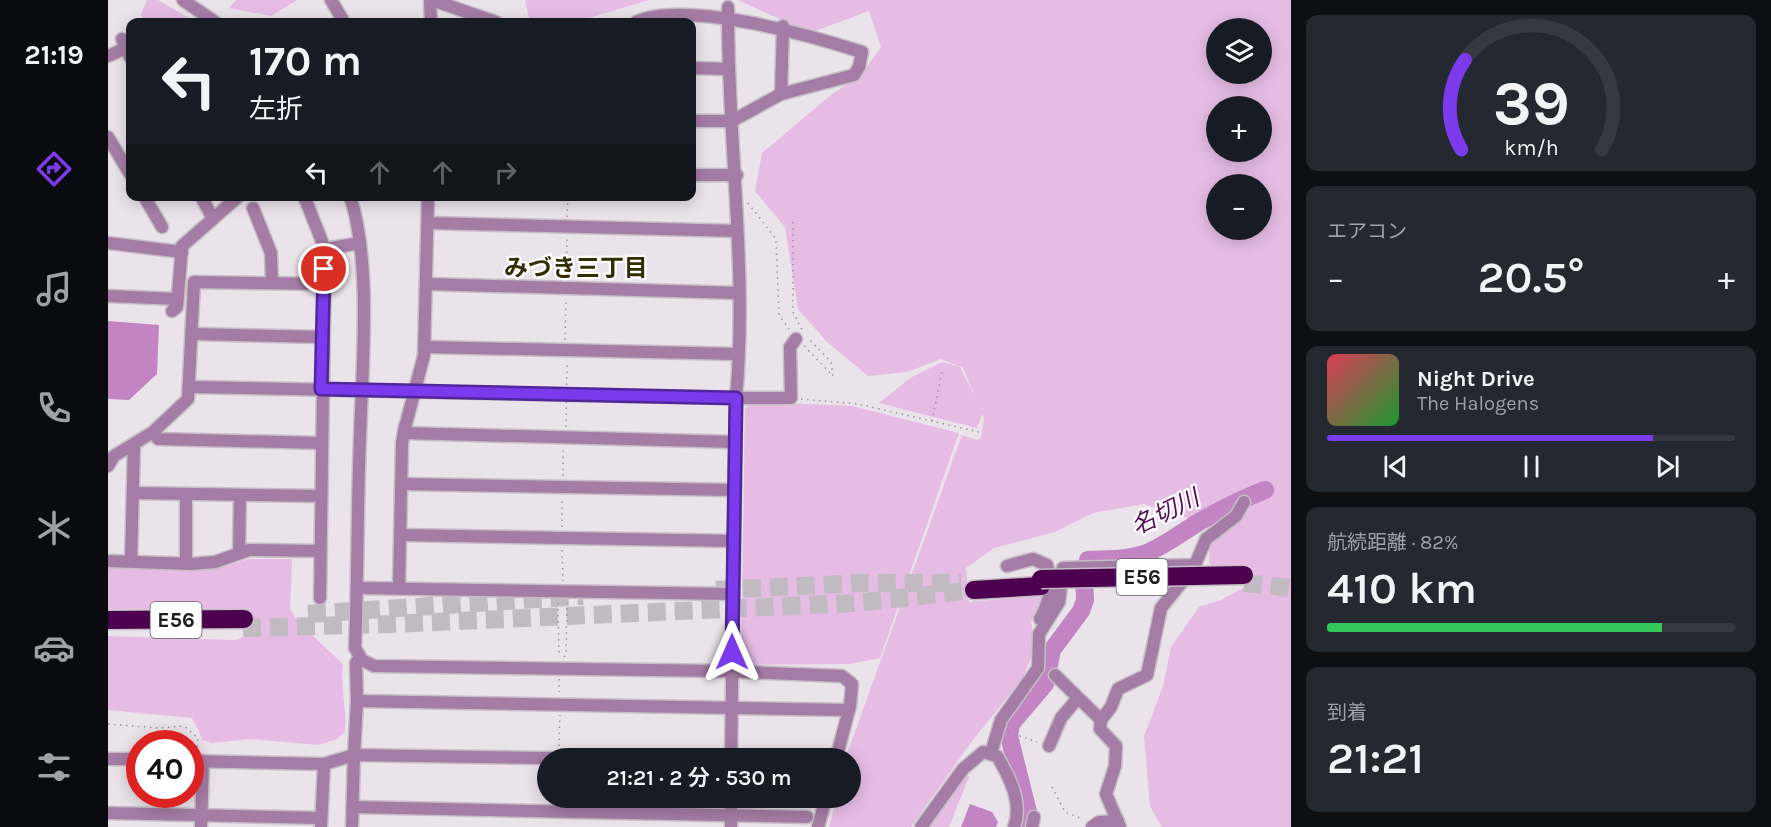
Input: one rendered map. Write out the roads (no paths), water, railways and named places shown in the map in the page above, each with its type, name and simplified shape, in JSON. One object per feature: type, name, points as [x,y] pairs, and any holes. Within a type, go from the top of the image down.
[{"type":"highway","name":"E56","points":[[974,586],[1244,579]]},
{"type":"highway","name":"E56","points":[[108,620],[243,623],[108,629]]},
{"type":"street","points":[[183,0],[209,18]]},
{"type":"street","points":[[331,0],[342,18]]},
{"type":"street","points":[[431,18],[431,0],[484,18]]},
{"type":"street","points":[[642,18],[653,10],[677,5],[728,7],[862,52],[859,68],[854,75],[781,94],[732,121],[696,121]]},
{"type":"street","points":[[728,7],[728,69],[738,201],[731,748]]},
{"type":"street","points":[[781,94],[783,26]]},
{"type":"street","points":[[108,56],[126,48]]},
{"type":"street","points":[[696,68],[728,69]]},
{"type":"street","points":[[108,137],[126,167]]},
{"type":"street","points":[[696,175],[737,175]]},
{"type":"street","points":[[147,201],[162,227]]},
{"type":"street","points":[[204,201],[213,219]]},
{"type":"street","points":[[108,296],[175,305],[182,246],[233,201]]},
{"type":"street","points":[[306,201],[325,249],[321,389],[320,598]]},
{"type":"street","points":[[351,201],[360,243],[362,390],[356,652],[359,657],[367,664],[374,666],[842,676],[852,684],[849,710],[839,748]]},
{"type":"street","points":[[399,587],[405,429],[425,351],[428,201]]},
{"type":"street","points":[[254,208],[271,253],[272,283]]},
{"type":"street","points":[[428,223],[737,231]]},
{"type":"street","points":[[108,243],[182,252]]},
{"type":"street","points":[[325,249],[360,243]]},
{"type":"street","points":[[108,466],[114,456],[153,432],[188,399],[194,282],[324,284]]},
{"type":"street","points":[[427,284],[738,293]]},
{"type":"street","points":[[193,334],[323,337]]},
{"type":"street","points":[[190,387],[791,398],[790,348],[796,339]]},
{"type":"street","points":[[425,351],[737,354]]},
{"type":"street","points":[[405,429],[565,432],[735,442]]},
{"type":"street","points":[[153,432],[158,439],[321,443]]},
{"type":"street","points":[[131,561],[134,445]]},
{"type":"street","points":[[403,484],[734,490]]},
{"type":"street","points":[[133,494],[320,496]]},
{"type":"street","points":[[186,494],[186,563]]},
{"type":"street","points":[[239,553],[240,495]]},
{"type":"street","points":[[1095,824],[1119,824],[1106,794],[1115,766],[1116,746],[1100,729],[1101,720],[1111,707],[1118,689],[1147,675],[1161,608],[1180,588],[1195,565],[1206,539],[1236,516],[1244,502]]},
{"type":"street","points":[[402,535],[734,541]]},
{"type":"street","points":[[108,561],[215,562],[249,550],[320,552]]},
{"type":"street","points":[[991,753],[1001,720],[1038,668],[1037,625],[1048,605],[1051,590],[1047,565],[1033,559],[1007,566]]},
{"type":"street","points":[[1039,634],[1059,602],[1063,567],[1195,565]]},
{"type":"street","points":[[358,588],[733,594]]},
{"type":"street","points":[[352,827],[357,701],[356,663],[359,657]]},
{"type":"street","points":[[1055,675],[1101,720]]},
{"type":"street","points":[[1049,746],[1061,718],[1078,698]]},
{"type":"street","points":[[357,701],[849,710]]},
{"type":"street","points":[[921,827],[963,769],[983,752],[997,756],[1008,774],[1017,807],[1014,827]]},
{"type":"street","points":[[204,761],[324,764],[354,755],[537,758]]},
{"type":"street","points":[[108,759],[126,759]]},
{"type":"street","points":[[108,813],[201,821],[321,823],[324,764]]},
{"type":"street","points":[[353,807],[731,821],[807,817]]},
{"type":"street","points":[[818,827],[823,808]]},
{"type":"waterway","name":"名切川","points":[[1025,827],[1029,816],[1009,736],[1011,724],[1045,684],[1052,650],[1081,611],[1085,600],[1084,574],[1088,560],[1125,558],[1147,553],[1215,513],[1265,490]]},
{"type":"tunnel","points":[[716,590],[862,583],[961,583]]},
{"type":"tunnel","points":[[1244,583],[1291,588]]},
{"type":"tunnel","points":[[243,628],[392,624],[856,603],[974,590]]},
{"type":"tunnel","points":[[308,614],[583,596]]},
{"type":"district","name":"みづき三丁目","points":[[576,268]]}]
